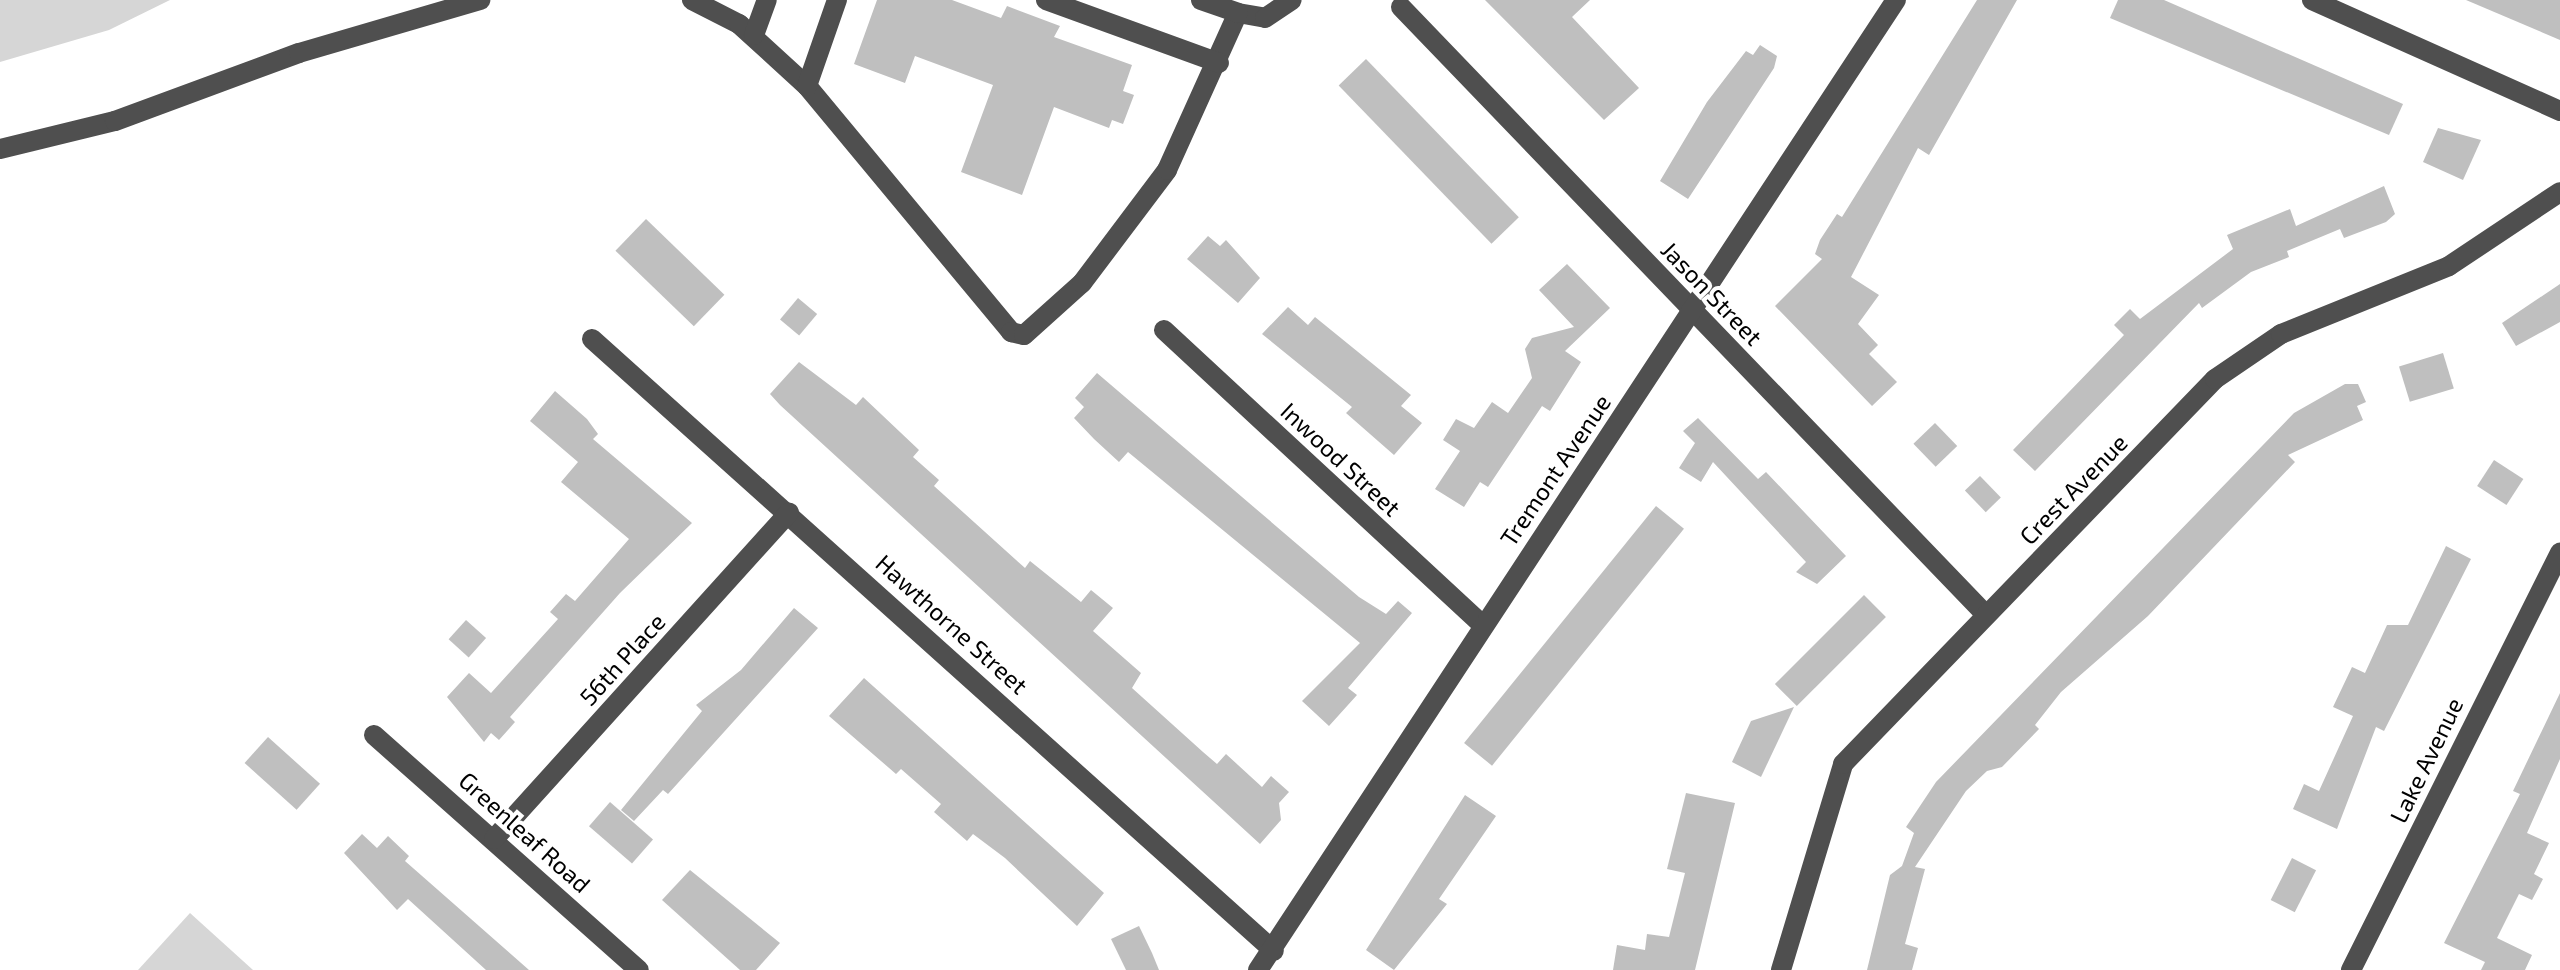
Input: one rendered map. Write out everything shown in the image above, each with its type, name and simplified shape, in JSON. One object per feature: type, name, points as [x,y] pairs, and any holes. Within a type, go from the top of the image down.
[{"type":"street","points":[[0,149],[115,121],[299,53],[480,0]]},
{"type":"street","points":[[694,0],[754,35],[807,86],[1011,332],[1024,335],[1073,293],[1167,170],[1219,63],[1238,13]]},
{"type":"street","points":[[754,35],[767,0]]},
{"type":"street","points":[[807,86],[837,0]]},
{"type":"street","points":[[1046,0],[1219,63]]},
{"type":"street","points":[[1201,0],[1238,13],[1265,18],[1292,0]]},
{"type":"street","name":"Tremont Avenue","points":[[1258,970],[1274,951],[1483,625],[1695,313],[1896,0]]},
{"type":"street","points":[[2312,0],[2560,111]]},
{"type":"street","name":"Jason Street","points":[[1401,7],[1986,615]]},
{"type":"street","name":"Crest Avenue","points":[[1781,970],[1843,764],[1986,615],[2247,353],[2449,266],[2560,192]]},
{"type":"street","name":"Inwood Street","points":[[1164,330],[1483,625]]},
{"type":"street","name":"Hawthorne Street","points":[[592,339],[1274,951]]},
{"type":"street","name":"56th Place","points":[[494,839],[789,513]]},
{"type":"street","name":"Lake Avenue","points":[[2351,970],[2546,571],[2560,552]]},
{"type":"street","name":"Greenleaf Road","points":[[374,735],[639,970]]},
{"type":"shaded area","points":[[0,0],[170,0],[109,30],[0,62]]},
{"type":"shaded area","points":[[190,913],[253,970],[138,970]]},
{"type":"building","points":[[877,0],[952,0],[1001,18],[1007,6],[1060,26],[1054,37],[1132,65],[1123,91],[1134,95],[1123,124],[1112,120],[1109,128],[1054,107],[1022,195],[961,172],[993,85],[915,56],[905,83],[854,64]]},
{"type":"building","points":[[1485,0],[1590,0],[1572,17],[1639,88],[1604,120]]},
{"type":"building","points":[[1977,0],[2017,0],[1929,155],[1918,148],[1851,277],[1879,295],[1858,324],[1878,345],[1869,354],[1897,382],[1872,406],[1775,306],[1822,259],[1815,254],[1820,240],[1837,214],[1842,217]]},
{"type":"building","points":[[2118,0],[2164,0],[2403,104],[2389,135],[2110,18]]},
{"type":"building","points":[[2466,0],[2560,0],[2560,40]]},
{"type":"building","points":[[1760,45],[1777,56],[1774,68],[1688,199],[1660,181],[1707,102],[1746,51],[1753,55]]},
{"type":"building","points":[[1366,59],[1519,217],[1491,244],[1339,85]]},
{"type":"building","points":[[2438,128],[2481,140],[2463,180],[2423,162]]},
{"type":"building","points":[[2384,186],[2395,214],[2386,222],[2344,238],[2340,229],[2287,251],[2289,257],[2251,272],[2202,308],[2199,303],[2035,471],[2013,450],[2124,335],[2114,325],[2130,309],[2140,319],[2233,249],[2227,235],[2290,209],[2296,226]]},
{"type":"building","points":[[646,219],[724,295],[694,326],[615,251]]},
{"type":"building","points":[[1208,236],[1220,246],[1226,240],[1260,278],[1238,303],[1187,259]]},
{"type":"building","points":[[1567,264],[1610,308],[1565,351],[1581,362],[1550,411],[1542,406],[1488,487],[1480,482],[1464,507],[1435,489],[1460,451],[1443,440],[1456,419],[1474,428],[1492,402],[1508,413],[1532,378],[1525,349],[1532,338],[1574,327],[1539,290]]},
{"type":"building","points":[[2560,284],[2560,322],[2516,346],[2502,323]]},
{"type":"building","points":[[798,298],[817,314],[799,336],[780,319]]},
{"type":"building","points":[[1288,307],[1308,325],[1315,317],[1411,395],[1401,406],[1422,423],[1394,455],[1346,413],[1352,407],[1262,334]]},
{"type":"building","points":[[2443,353],[2454,388],[2410,402],[2399,366]]},
{"type":"building","points":[[799,362],[856,405],[863,397],[919,450],[913,457],[939,480],[934,486],[1025,568],[1030,561],[1081,602],[1091,590],[1113,608],[1093,631],[1141,673],[1132,688],[1203,752],[1217,764],[1226,754],[1262,787],[1271,776],[1289,792],[1279,803],[1281,820],[1260,844],[780,405],[770,394]]},
{"type":"building","points":[[1097,373],[1359,597],[1386,614],[1398,601],[1412,613],[1348,688],[1357,695],[1329,726],[1302,701],[1360,643],[1128,452],[1119,462],[1094,439],[1074,418],[1084,407],[1075,398]]},
{"type":"building","points":[[2345,384],[2358,384],[2366,402],[2357,406],[2363,420],[2288,455],[2295,462],[2148,616],[2061,692],[2035,725],[2039,729],[2002,767],[1987,771],[1966,791],[1915,867],[1925,869],[1905,944],[1918,948],[1912,970],[1867,970],[1890,875],[1902,866],[1914,833],[1906,827],[1936,782],[2294,413]]},
{"type":"building","points":[[555,391],[587,419],[598,434],[593,439],[692,523],[620,593],[510,717],[515,722],[499,740],[491,733],[484,742],[447,697],[469,673],[491,693],[558,619],[550,612],[566,594],[575,601],[629,539],[561,482],[578,462],[530,421]]},
{"type":"building","points":[[1698,418],[1758,479],[1766,472],[1846,556],[1817,584],[1796,572],[1806,562],[1713,462],[1701,482],[1679,468],[1695,443],[1683,431]]},
{"type":"building","points":[[1935,423],[1957,446],[1936,467],[1913,444]]},
{"type":"building","points":[[2494,460],[2523,479],[2506,505],[2477,486]]},
{"type":"building","points":[[1980,476],[2001,498],[1986,512],[1965,491]]},
{"type":"building","points":[[1656,506],[1684,529],[1492,766],[1464,743]]},
{"type":"building","points":[[2446,546],[2471,559],[2384,731],[2376,727],[2337,829],[2293,809],[2304,784],[2319,791],[2353,716],[2333,707],[2352,667],[2365,673],[2387,625],[2408,625]]},
{"type":"building","points":[[1864,595],[1886,617],[1797,706],[1775,684]]},
{"type":"building","points":[[794,608],[818,628],[668,794],[663,790],[634,821],[621,810],[702,711],[696,705],[741,670]]},
{"type":"building","points":[[466,620],[486,638],[469,657],[449,639]]},
{"type":"building","points":[[864,678],[1104,893],[1077,926],[1005,858],[973,834],[967,841],[934,812],[941,804],[901,769],[896,774],[829,716]]},
{"type":"building","points":[[2560,693],[2560,759],[2527,833],[2549,843],[2534,874],[2543,879],[2532,900],[2519,894],[2497,938],[2532,955],[2525,970],[2481,970],[2485,962],[2444,943],[2520,794],[2513,791]]},
{"type":"building","points":[[1794,707],[1761,777],[1732,762],[1751,721]]},
{"type":"building","points":[[268,737],[320,784],[297,810],[245,763]]},
{"type":"building","points":[[1686,793],[1735,803],[1695,970],[1613,970],[1617,945],[1645,950],[1647,934],[1669,937],[1685,873],[1667,869]]},
{"type":"building","points":[[1465,795],[1496,816],[1439,899],[1447,904],[1394,970],[1366,950]]},
{"type":"building","points":[[610,802],[653,839],[632,864],[589,826]]},
{"type":"building","points":[[362,834],[377,848],[388,836],[409,856],[405,861],[529,970],[486,970],[408,899],[397,910],[344,853]]},
{"type":"building","points":[[2292,858],[2316,870],[2295,912],[2271,900]]},
{"type":"building","points":[[690,870],[780,943],[756,970],[740,970],[662,900]]},
{"type":"building","points":[[1139,926],[1159,970],[1126,970],[1111,939]]}]
